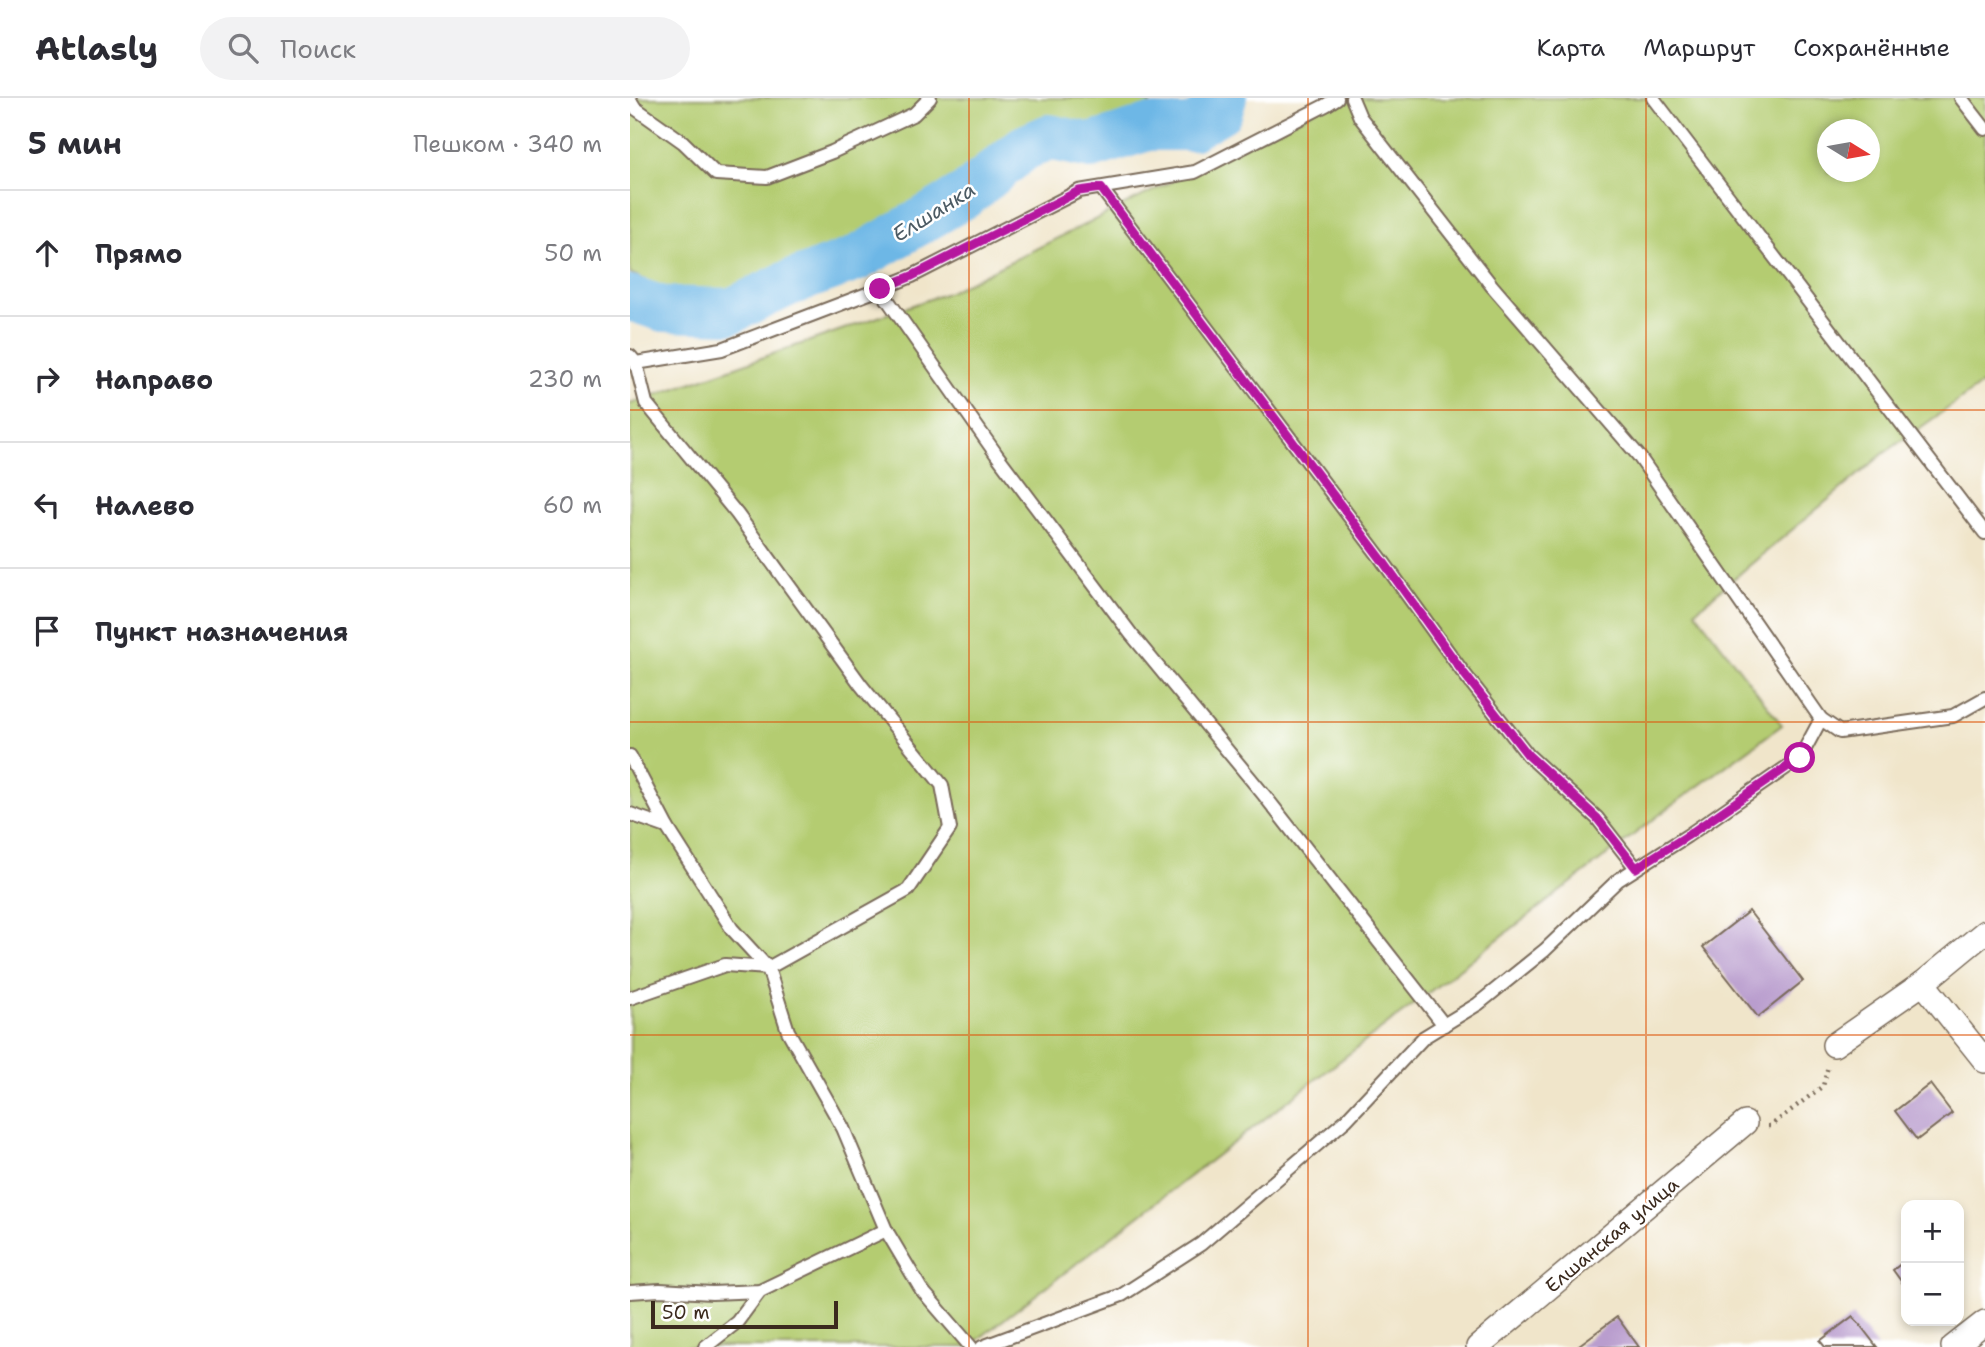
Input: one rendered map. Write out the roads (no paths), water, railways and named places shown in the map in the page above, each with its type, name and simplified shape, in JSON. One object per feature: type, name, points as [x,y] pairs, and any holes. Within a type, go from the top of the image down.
[{"type":"street","points":[[1834,1045],[1923,983],[1985,932]]},
{"type":"street","points":[[1923,983],[1985,1061]]},
{"type":"street","name":"Елшанская улица","points":[[1478,1347],[1745,1123]]},
{"type":"street","points":[[1953,1347],[1985,1322]]},
{"type":"lane","points":[[630,100],[635,108],[683,142],[716,174],[767,177],[832,152],[914,114],[930,98]]},
{"type":"lane","points":[[630,998],[725,965],[768,968],[908,890],[950,828],[942,785],[861,685],[737,514],[646,403],[633,360],[722,349],[912,276],[1079,191],[1195,172],[1337,98]]},
{"type":"lane","points":[[1352,98],[1360,117],[1492,286],[1638,455],[1821,719],[1840,732],[1953,716],[1985,698]]},
{"type":"lane","points":[[1653,98],[1985,533]]},
{"type":"lane","points":[[1961,98],[1985,129]]},
{"type":"lane","points":[[1101,188],[1374,549],[1462,671],[1528,755],[1597,818],[1636,868]]},
{"type":"lane","points":[[880,289],[996,454],[1131,634],[1265,795],[1444,1025]]},
{"type":"lane","points":[[982,1347],[1122,1295],[1201,1244],[1346,1120],[1424,1037],[1478,1004],[1526,966],[1618,880],[1800,758],[1821,719]]},
{"type":"lane","points":[[630,756],[667,827],[732,929],[768,968],[788,1031],[844,1128],[886,1230],[921,1289],[971,1347]]},
{"type":"lane","points":[[630,814],[667,827]]},
{"type":"lane","points":[[630,1292],[760,1291],[886,1230]]},
{"type":"lane","points":[[705,1347],[737,1322],[760,1291]]},
{"type":"waterway","name":"Елшанка","points":[[630,298],[663,309],[731,311],[787,284],[856,259],[966,195],[1024,148],[1049,137],[1091,146],[1148,128],[1191,128],[1220,111],[1224,98]]}]
